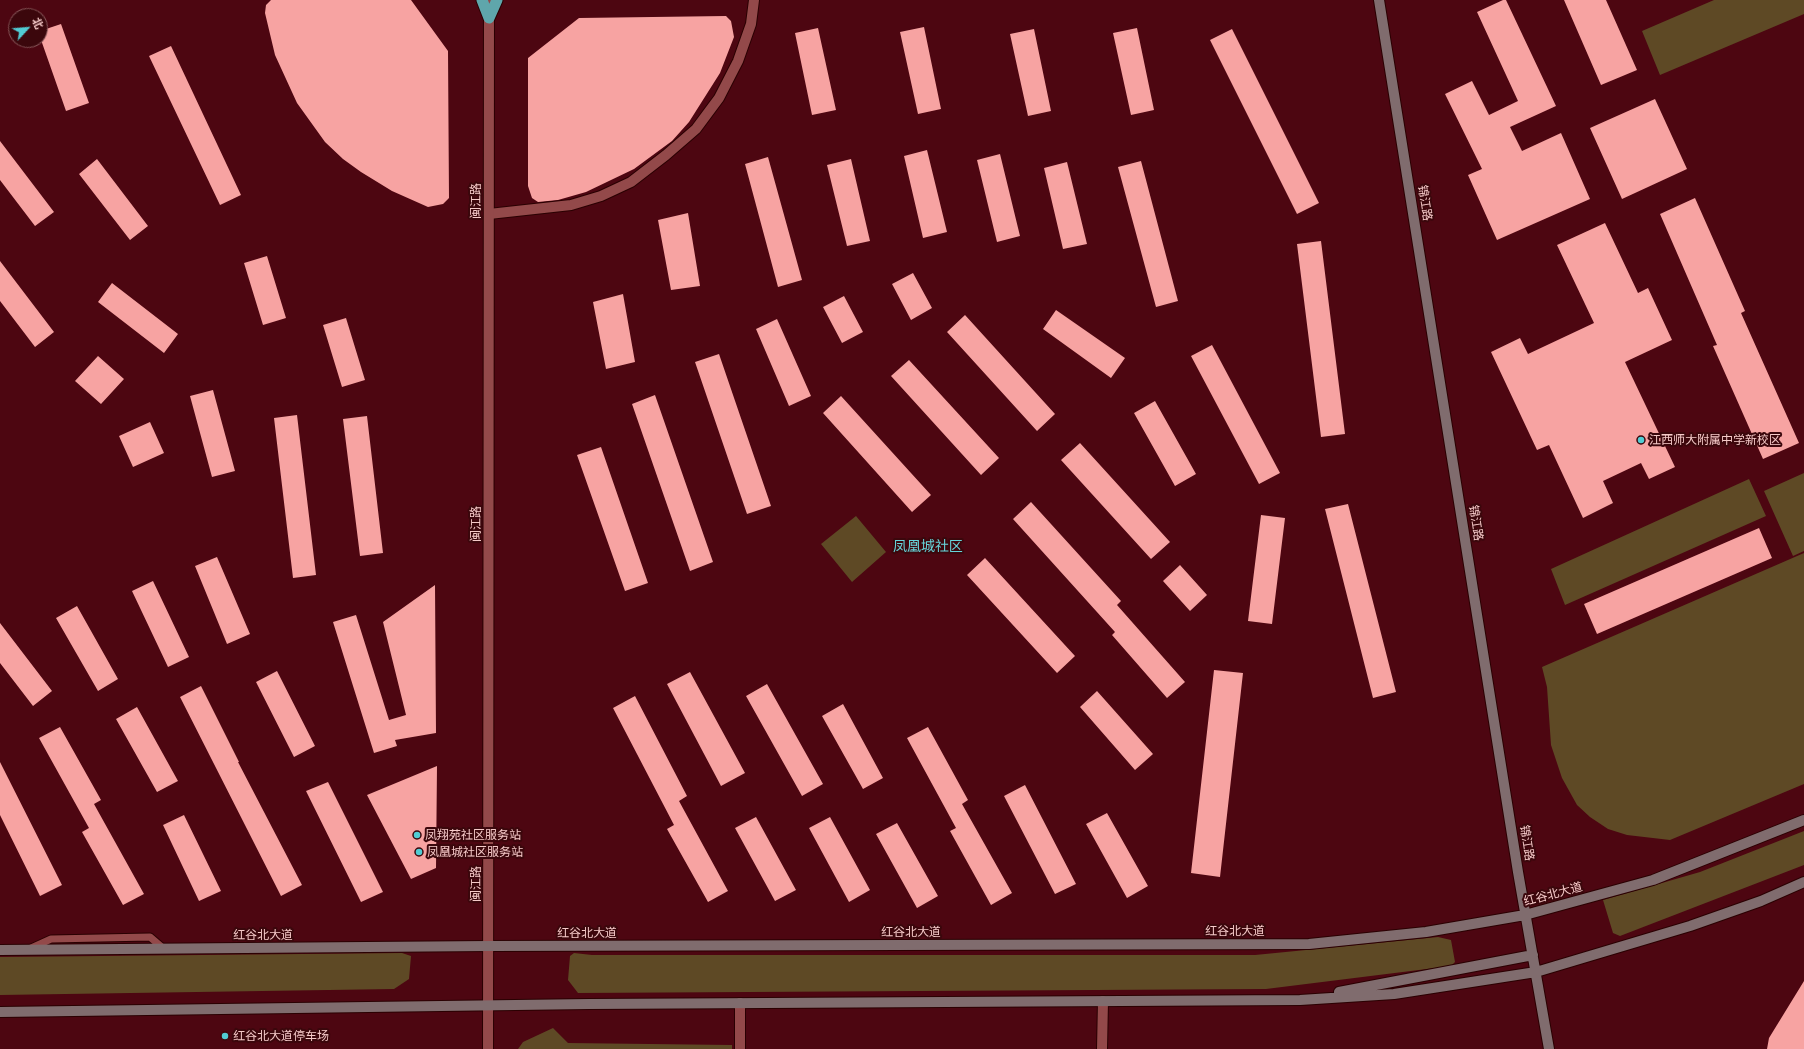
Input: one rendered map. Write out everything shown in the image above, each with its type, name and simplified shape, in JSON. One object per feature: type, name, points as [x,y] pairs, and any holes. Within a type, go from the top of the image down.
[{"type":"highway","points":[[482,0],[489,18]]},
{"type":"highway","points":[[489,18],[497,0]]},
{"type":"main road","name":"锦江路","points":[[1379,0],[1525,915],[1549,1049]]},
{"type":"main road","name":"红谷北大道","points":[[0,950],[488,946],[1309,944],[1426,932],[1525,915],[1653,880],[1804,820]]},
{"type":"main road","points":[[0,1012],[488,1005],[1300,1000],[1394,994],[1536,972],[1690,926],[1761,901],[1804,882]]},
{"type":"main road","points":[[1300,1000],[1533,955]]},
{"type":"street","name":"闽江路","points":[[488,1049],[489,0]]},
{"type":"street","points":[[489,214],[571,205],[601,196],[631,182],[666,155],[696,129],[719,98],[738,61],[751,24],[754,0]]},
{"type":"street","points":[[1102,1049],[1103,1001]]},
{"type":"street","points":[[740,1003],[740,1049]]},
{"type":"shaded area","points":[[1714,0],[1804,0],[1804,14],[1660,75],[1642,31]]},
{"type":"shaded area","points":[[1804,473],[1804,551],[1793,556],[1764,491]]},
{"type":"shaded area","points":[[1749,479],[1766,516],[1565,605],[1551,569]]},
{"type":"shaded area","points":[[856,516],[886,552],[852,582],[821,544]]},
{"type":"shaded area","points":[[1804,553],[1804,784],[1670,840],[1627,835],[1608,829],[1590,817],[1577,805],[1562,778],[1551,745],[1547,687],[1542,667]]},
{"type":"shaded area","points":[[1804,831],[1804,865],[1620,936],[1613,933],[1603,900],[1700,872]]},
{"type":"shaded area","points":[[1438,937],[1451,940],[1455,962],[1451,966],[1266,989],[578,993],[568,980],[570,956],[574,953],[592,955],[1255,955]]},
{"type":"shaded area","points":[[402,953],[411,956],[409,979],[394,989],[0,995],[0,957]]},
{"type":"shaded area","points":[[553,1028],[568,1043],[732,1045],[732,1049],[518,1049],[523,1042]]},
{"type":"building","points":[[271,0],[411,0],[448,51],[449,198],[443,204],[428,207],[392,191],[343,159],[325,142],[297,103],[275,55],[265,13],[266,5]]},
{"type":"building","points":[[1506,0],[1556,106],[1510,127],[1522,151],[1561,133],[1590,199],[1497,240],[1468,175],[1482,169],[1445,94],[1472,81],[1489,115],[1518,101],[1477,12]]},
{"type":"building","points":[[1564,0],[1606,0],[1637,70],[1601,85]]},
{"type":"building","points":[[726,16],[731,21],[734,37],[720,73],[689,122],[672,141],[634,169],[586,192],[558,200],[538,202],[532,198],[528,186],[528,58],[579,18]]},
{"type":"building","points":[[61,24],[89,103],[66,111],[44,48],[48,48],[48,28]]},
{"type":"building","points":[[924,27],[941,109],[918,114],[900,32]]},
{"type":"building","points":[[818,28],[836,110],[812,115],[795,33]]},
{"type":"building","points":[[1137,28],[1154,110],[1131,115],[1113,33]]},
{"type":"building","points":[[1034,29],[1051,111],[1028,116],[1010,34]]},
{"type":"building","points":[[1232,29],[1319,203],[1297,214],[1210,40]]},
{"type":"building","points":[[171,46],[241,195],[220,205],[149,56]]},
{"type":"building","points":[[1655,99],[1687,169],[1622,199],[1590,128]]},
{"type":"building","points":[[0,141],[54,212],[35,226],[0,180]]},
{"type":"building","points":[[927,150],[947,232],[923,238],[904,156]]},
{"type":"building","points":[[1000,154],[1020,236],[997,242],[977,160]]},
{"type":"building","points":[[768,157],[802,280],[778,287],[745,164]]},
{"type":"building","points":[[97,159],[148,226],[130,240],[79,174]]},
{"type":"building","points":[[851,159],[870,241],[847,246],[827,165]]},
{"type":"building","points":[[1141,161],[1178,301],[1156,307],[1118,167]]},
{"type":"building","points":[[1067,162],[1087,244],[1063,249],[1044,168]]},
{"type":"building","points":[[1695,198],[1745,311],[1741,313],[1799,443],[1763,459],[1713,346],[1717,345],[1660,214]]},
{"type":"building","points":[[688,213],[700,286],[671,290],[658,220]]},
{"type":"building","points":[[1605,223],[1638,293],[1648,288],[1672,340],[1625,362],[1675,467],[1649,479],[1641,463],[1603,481],[1613,503],[1583,518],[1549,445],[1537,450],[1491,352],[1520,338],[1528,354],[1594,323],[1557,245]]},
{"type":"building","points":[[1321,241],[1345,434],[1321,437],[1297,244]]},
{"type":"building","points":[[267,256],[286,318],[263,325],[244,263]]},
{"type":"building","points":[[0,261],[54,332],[35,347],[0,301]]},
{"type":"building","points":[[913,273],[932,308],[911,320],[892,284]]},
{"type":"building","points":[[112,283],[178,334],[164,353],[98,302]]},
{"type":"building","points":[[623,294],[635,362],[606,369],[593,302]]},
{"type":"building","points":[[844,296],[863,332],[842,343],[823,307]]},
{"type":"building","points":[[1056,310],[1125,358],[1111,378],[1043,329]]},
{"type":"building","points":[[965,315],[1055,414],[1037,431],[947,332]]},
{"type":"building","points":[[346,318],[365,380],[342,387],[323,325]]},
{"type":"building","points":[[777,319],[811,396],[789,406],[756,329]]},
{"type":"building","points":[[1212,345],[1280,473],[1259,484],[1191,356]]},
{"type":"building","points":[[719,354],[771,506],[747,514],[695,362]]},
{"type":"building","points":[[98,356],[124,379],[101,404],[75,381]]},
{"type":"building","points":[[909,360],[999,458],[981,475],[891,376]]},
{"type":"building","points":[[213,390],[235,471],[212,477],[190,396]]},
{"type":"building","points":[[655,395],[713,562],[690,571],[632,404]]},
{"type":"building","points":[[841,396],[931,495],[912,512],[823,413]]},
{"type":"building","points":[[1155,401],[1196,474],[1175,486],[1134,413]]},
{"type":"building","points":[[297,415],[316,575],[293,578],[274,418]]},
{"type":"building","points":[[367,416],[383,553],[360,556],[343,419]]},
{"type":"building","points":[[150,422],[164,453],[133,467],[119,436]]},
{"type":"building","points":[[1080,443],[1170,542],[1151,559],[1061,460]]},
{"type":"building","points":[[601,447],[648,583],[625,591],[577,455]]},
{"type":"building","points":[[1031,502],[1121,601],[1117,605],[1185,682],[1167,698],[1112,635],[1115,632],[1013,519]]},
{"type":"building","points":[[1348,504],[1396,692],[1373,698],[1325,509]]},
{"type":"building","points":[[1261,515],[1285,518],[1272,624],[1248,621]]},
{"type":"building","points":[[1759,528],[1772,558],[1597,634],[1584,604]]},
{"type":"building","points":[[217,557],[250,634],[227,644],[195,566]]},
{"type":"building","points":[[985,558],[1075,656],[1057,673],[967,575]]},
{"type":"building","points":[[1180,565],[1207,595],[1190,611],[1163,581]]},
{"type":"building","points":[[153,581],[189,657],[168,667],[132,591]]},
{"type":"building","points":[[435,585],[436,733],[395,740],[397,746],[374,753],[333,622],[356,615],[389,720],[406,715],[383,622]]},
{"type":"building","points":[[77,606],[118,679],[98,691],[56,618]]},
{"type":"building","points":[[0,623],[52,691],[33,706],[0,663]]},
{"type":"building","points":[[1214,670],[1243,673],[1220,877],[1191,873]]},
{"type":"building","points":[[277,671],[315,746],[294,757],[256,682]]},
{"type":"building","points":[[690,672],[745,773],[721,786],[667,684]]},
{"type":"building","points":[[767,684],[823,784],[802,796],[746,696]]},
{"type":"building","points":[[201,686],[238,762],[302,885],[281,896],[180,697]]},
{"type":"building","points":[[1097,691],[1153,754],[1135,770],[1080,707]]},
{"type":"building","points":[[635,696],[687,796],[679,801],[728,891],[708,902],[667,829],[674,825],[613,708]]},
{"type":"building","points":[[843,704],[883,778],[863,789],[822,716]]},
{"type":"building","points":[[137,707],[178,781],[157,792],[116,719]]},
{"type":"building","points":[[60,727],[101,800],[94,804],[144,894],[123,905],[82,832],[89,828],[39,738]]},
{"type":"building","points":[[928,727],[968,800],[962,804],[1012,893],[991,905],[950,831],[956,828],[907,738]]},
{"type":"building","points":[[0,762],[62,885],[40,896],[0,815]]},
{"type":"building","points":[[437,766],[436,868],[411,879],[367,795]]},
{"type":"building","points":[[328,782],[383,892],[361,902],[306,791]]},
{"type":"building","points":[[1025,785],[1076,884],[1055,894],[1004,796]]},
{"type":"building","points":[[1107,813],[1148,886],[1127,898],[1086,824]]},
{"type":"building","points":[[184,815],[221,891],[199,901],[163,825]]},
{"type":"building","points":[[756,817],[796,890],[775,901],[735,828]]},
{"type":"building","points":[[830,817],[870,890],[849,902],[809,828]]},
{"type":"building","points":[[897,823],[938,896],[917,908],[876,834]]},
{"type":"building","points":[[1804,981],[1804,1049],[1767,1049],[1769,1038]]},
{"type":"place","name":"江西师大附属中学新校区","points":[[1641,440]]},
{"type":"place","name":"凤翔苑社区服务站","points":[[417,835]]},
{"type":"place","name":"凤凰城社区服务站","points":[[419,852]]},
{"type":"place","name":"红谷北大道停车场","points":[[225,1036]]},
{"type":"district","name":"凤凰城社区","points":[[928,546]]}]
